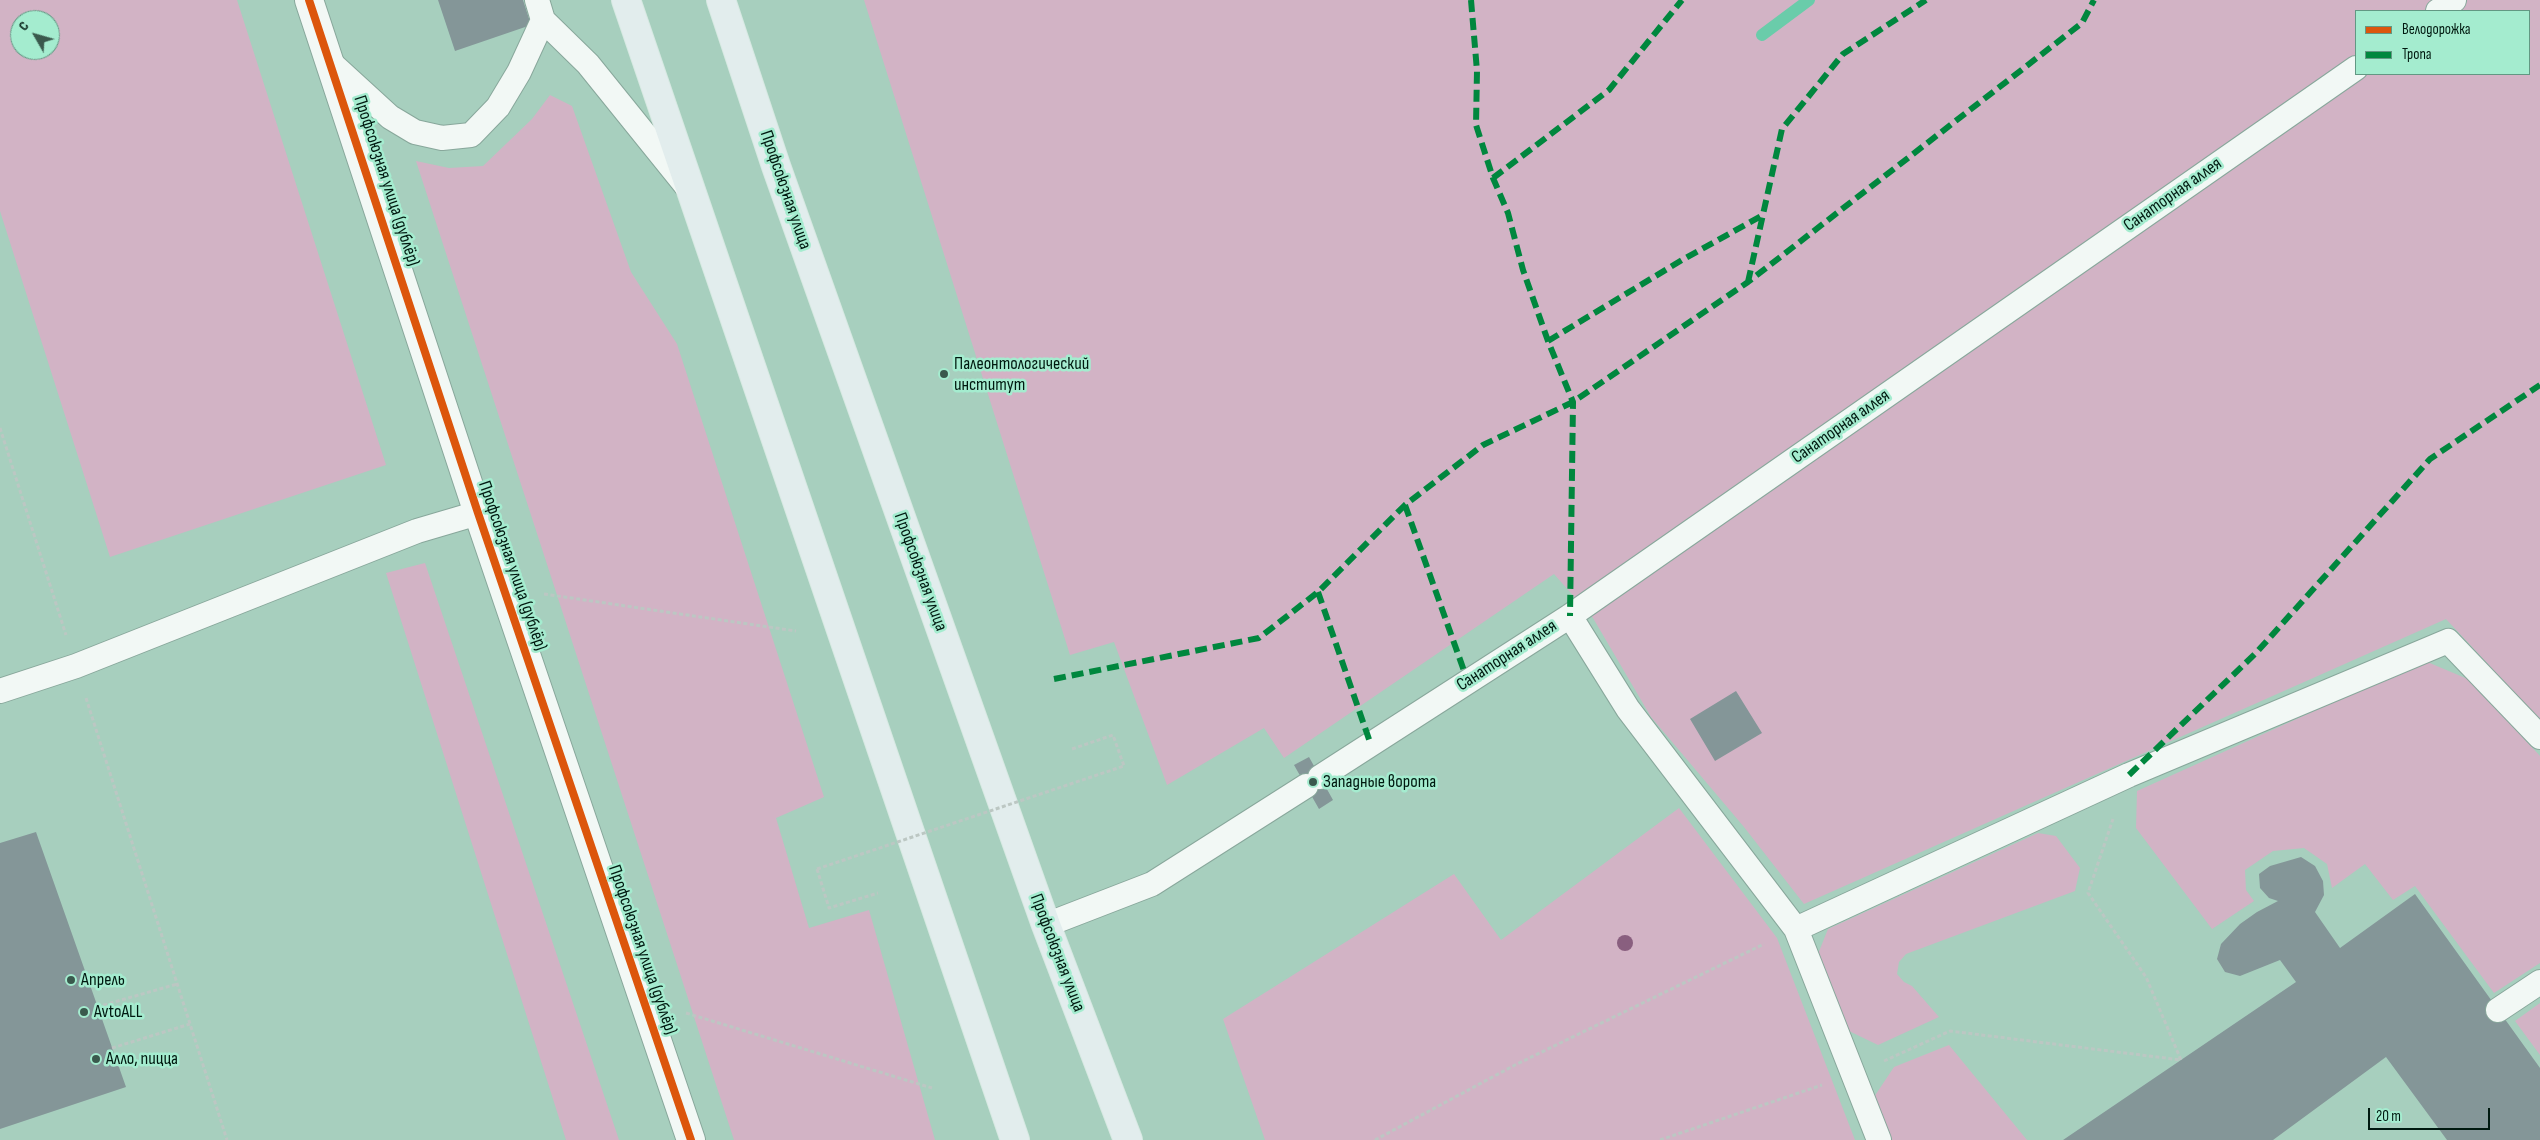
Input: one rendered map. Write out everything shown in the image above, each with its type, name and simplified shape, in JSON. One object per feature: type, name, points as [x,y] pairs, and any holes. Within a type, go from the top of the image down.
[{"type":"main road","points":[[626,0],[1015,1140]]},
{"type":"main road","name":"Профсоюзная улица","points":[[720,0],[776,166],[1046,925],[1128,1140]]},
{"type":"street","name":"Профсоюзная улица (дублёр)","points":[[309,0],[478,513],[691,1140]]},
{"type":"lane","points":[[2439,10],[2454,0]]},
{"type":"lane","points":[[331,63],[390,117],[414,132],[442,138],[471,135],[498,107],[520,72],[540,10]]},
{"type":"lane","points":[[540,10],[588,64],[693,195]]},
{"type":"lane","name":"Санаторная аллея","points":[[1046,925],[1152,884],[1570,616],[2355,69]]},
{"type":"lane","points":[[0,691],[76,666],[417,531],[478,513]]},
{"type":"lane","points":[[1570,616],[1628,709],[1796,928],[1879,1140]]},
{"type":"lane","points":[[1796,928],[2129,775],[2448,641],[2540,737]]},
{"type":"lane","points":[[2498,1010],[2540,982]]},
{"type":"path","points":[[0,428],[227,1140]]},
{"type":"path","points":[[543,594],[796,631]]},
{"type":"path","points":[[878,893],[829,908],[817,869],[1124,766],[1113,735],[1072,749]]},
{"type":"path","points":[[1660,1140],[1854,1074],[1950,1031],[2181,1060],[2146,977],[2088,893],[2129,775]]},
{"type":"path","points":[[1375,1140],[1516,1065],[1796,928]]},
{"type":"path","points":[[98,1007],[177,984]]},
{"type":"path","points":[[642,1000],[932,1088]]},
{"type":"path","points":[[112,1048],[190,1024]]},
{"type":"shaded area","points":[[0,0],[237,0],[386,465],[110,557],[0,211]]},
{"type":"shaded area","points":[[864,0],[2540,0],[2540,720],[2446,619],[1804,904],[1744,827],[1651,717],[1593,618],[1554,574],[1284,758],[1264,728],[1167,785],[1114,642],[1070,655]]},
{"type":"shaded area","points":[[550,95],[572,106],[631,272],[677,344],[824,797],[776,818],[809,928],[869,910],[935,1140],[734,1140],[416,161],[449,168],[483,166],[532,119]]},
{"type":"shaded area","points":[[425,563],[619,1140],[566,1140],[386,573]]},
{"type":"shaded area","points":[[2425,661],[2470,680],[2540,756],[2540,963],[2494,993],[2415,886],[2393,900],[2365,864],[2332,888],[2327,864],[2304,848],[2273,851],[2245,870],[2246,890],[2254,901],[2212,929],[2136,828],[2137,791]]},
{"type":"shaded area","points":[[1679,808],[1777,938],[1855,1140],[1265,1140],[1223,1019],[1454,874],[1501,940]]},
{"type":"shaded area","points":[[2038,833],[2056,836],[2080,868],[2075,891],[1906,954],[1899,962],[1897,974],[1904,982],[1912,986],[1939,1017],[1878,1045],[1849,1031],[1816,959],[1828,929]]},
{"type":"shaded area","points":[[2540,1003],[2540,1055],[2515,1021]]},
{"type":"shaded area","points":[[1949,1045],[2027,1140],[1890,1140],[1874,1097],[1894,1067]]},
{"type":"building","points":[[438,0],[523,0],[531,25],[455,51]]},
{"type":"building","points":[[1736,691],[1762,733],[1715,761],[1690,719]]},
{"type":"building","name":"Западные ворота","points":[[1309,757],[1333,800],[1319,809],[1294,765]]},
{"type":"building","points":[[36,832],[126,1087],[0,1129],[0,843]]},
{"type":"building","points":[[2301,857],[2315,866],[2323,881],[2324,895],[2315,912],[2340,948],[2415,894],[2540,1068],[2540,1140],[2447,1140],[2386,1057],[2273,1140],[2063,1140],[2296,982],[2280,960],[2240,976],[2225,972],[2217,959],[2221,944],[2240,924],[2278,901],[2269,898],[2260,888],[2259,874],[2270,866]]},
{"type":"waterway","points":[[1762,35],[1809,0]]},
{"type":"marked path","points":[[1471,0],[1477,71],[1476,125],[1493,178],[1508,213],[1523,270],[1548,341],[1573,402],[1570,616]]},
{"type":"marked path","points":[[1493,178],[1609,90],[1682,0]]},
{"type":"marked path","points":[[1748,282],[1782,129],[1843,54],[1926,0]]},
{"type":"marked path","points":[[1054,679],[1259,638],[1318,592],[1405,505],[1483,445],[1573,402],[1748,282],[2082,23],[2094,0]]},
{"type":"marked path","points":[[1548,341],[1682,260],[1763,215]]},
{"type":"marked path","points":[[2129,775],[2256,653],[2430,459],[2540,385]]},
{"type":"marked path","points":[[1405,505],[1468,682]]},
{"type":"marked path","points":[[1318,592],[1371,745]]},
{"type":"cycle path","points":[[309,0],[478,513],[691,1140]]},
{"type":"place","name":"Палеонтологический институт","points":[[944,374]]},
{"type":"place","name":"Западные ворота","points":[[1313,782]]},
{"type":"place","name":"Апрель","points":[[71,980]]},
{"type":"place","name":"AvtoALL","points":[[84,1012]]},
{"type":"place","name":"Алло, пицца","points":[[96,1059]]}]
